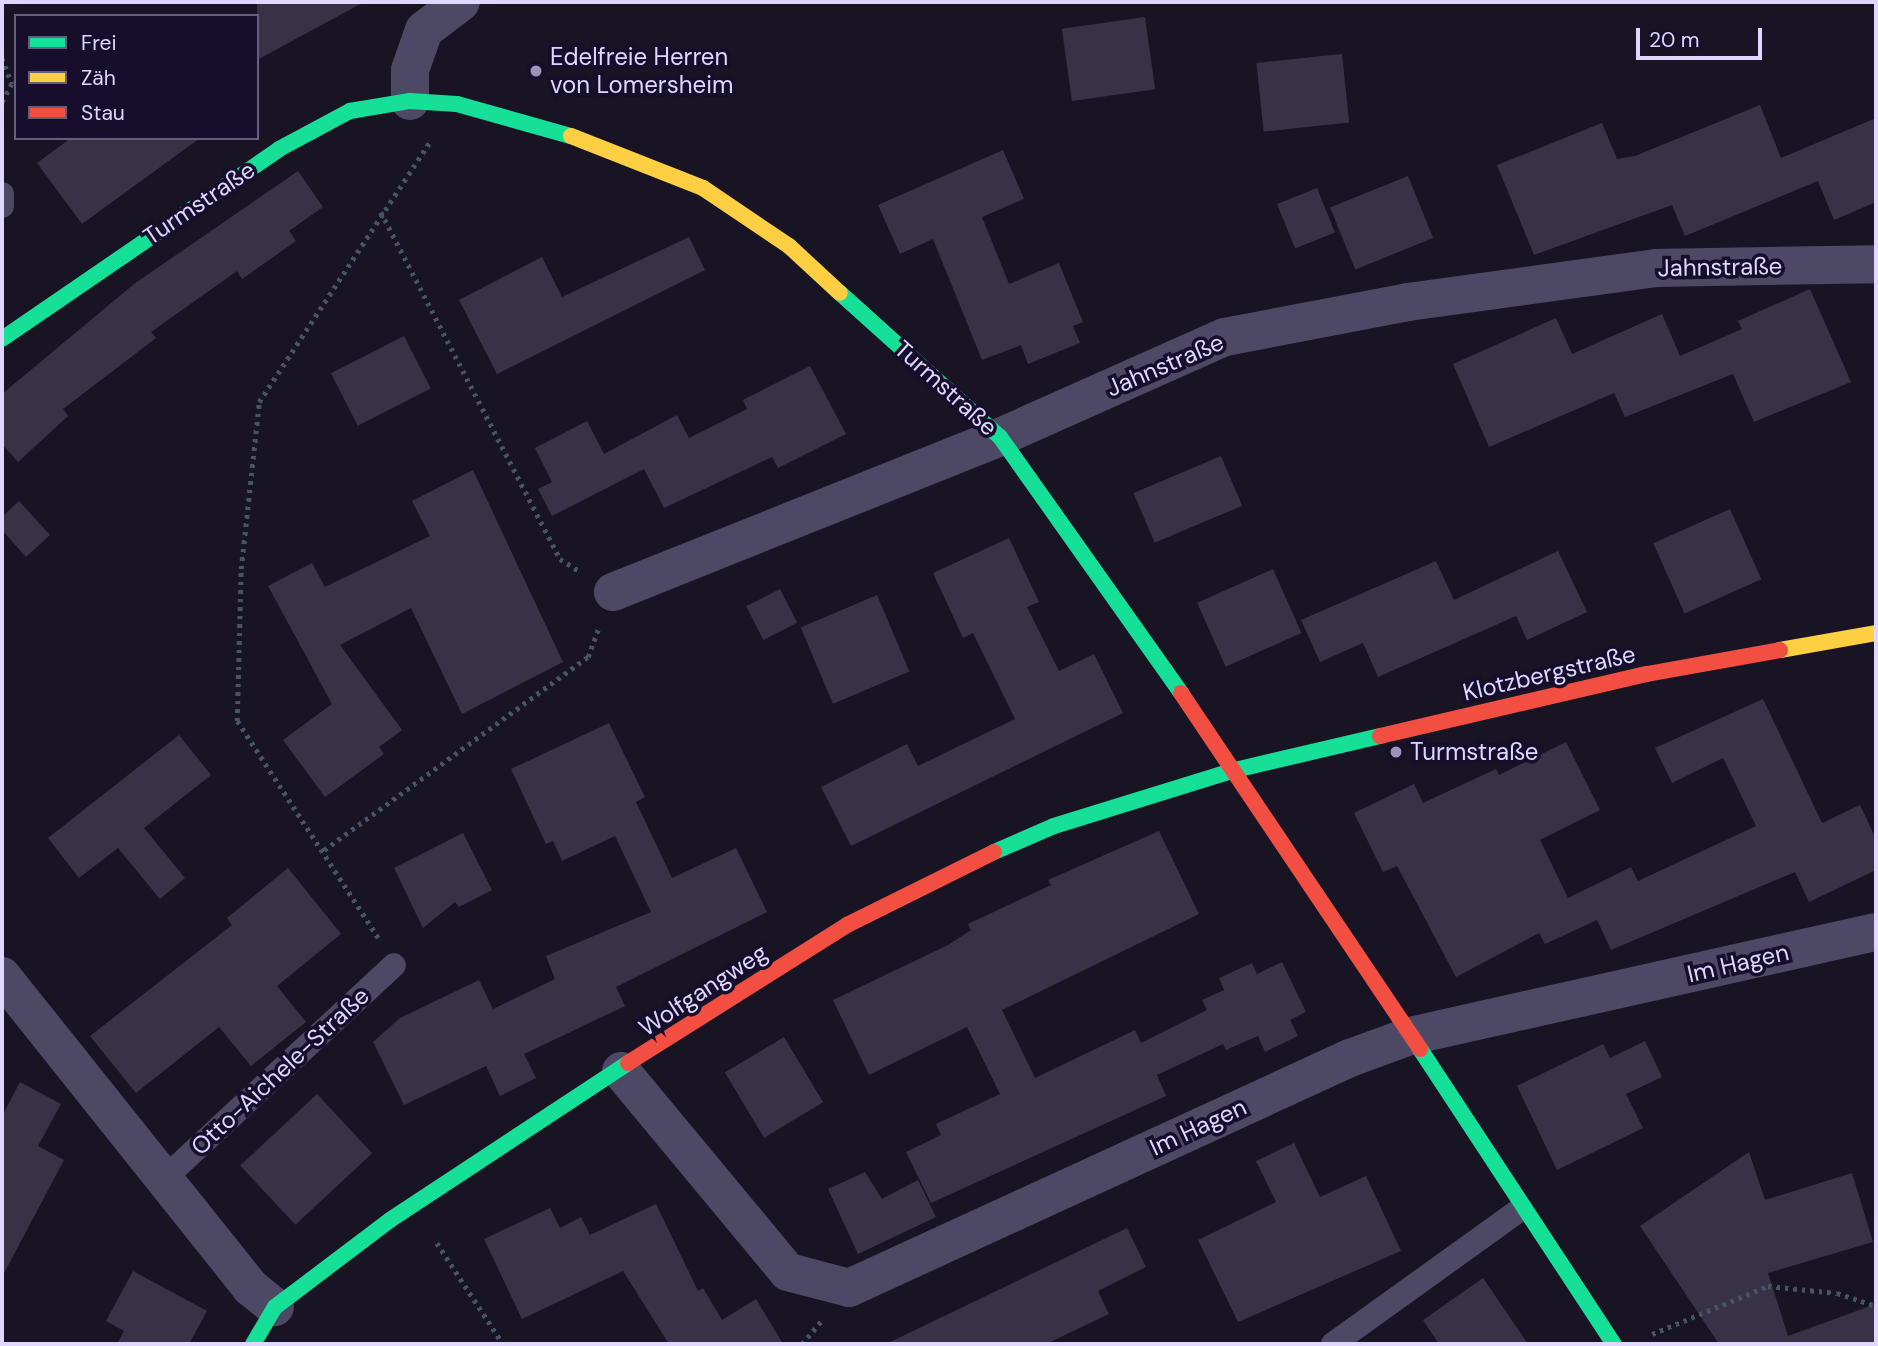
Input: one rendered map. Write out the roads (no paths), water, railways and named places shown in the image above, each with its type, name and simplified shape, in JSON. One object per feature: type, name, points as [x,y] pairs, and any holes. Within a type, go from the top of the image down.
[{"type":"street","points":[[410,101],[410,70],[424,30],[461,2]]},
{"type":"street","name":"Turmstraße","points":[[5,326],[279,149],[350,111],[410,101],[457,104],[596,143],[702,188],[789,246],[1000,437],[1235,770],[1521,1209],[1614,1344]]},
{"type":"street","name":"Jahnstraße","points":[[613,592],[1000,437],[1225,337],[1408,302],[1655,268],[1876,264]]},
{"type":"street","name":"Klotzbergstraße","points":[[1235,770],[1647,674],[1876,633]]},
{"type":"street","name":"Wolfgangweg","points":[[253,1344],[275,1307],[390,1220],[847,925],[958,867],[1054,826],[1235,770]]},
{"type":"street","name":"Im Hagen","points":[[621,1071],[788,1272],[849,1288],[1350,1058],[1410,1036],[1876,932]]},
{"type":"street","points":[[2,976],[166,1177],[250,1287],[275,1307]]},
{"type":"lane","points":[[2,194],[2,206]]},
{"type":"lane","name":"Otto-Aichele-Straße","points":[[166,1177],[394,965]]},
{"type":"lane","points":[[1334,1344],[1521,1209]]},
{"type":"place","name":"Edelfreie Herren von Lomersheim","points":[[536,71]]},
{"type":"place","name":"Turmstraße","points":[[1396,752]]}]
